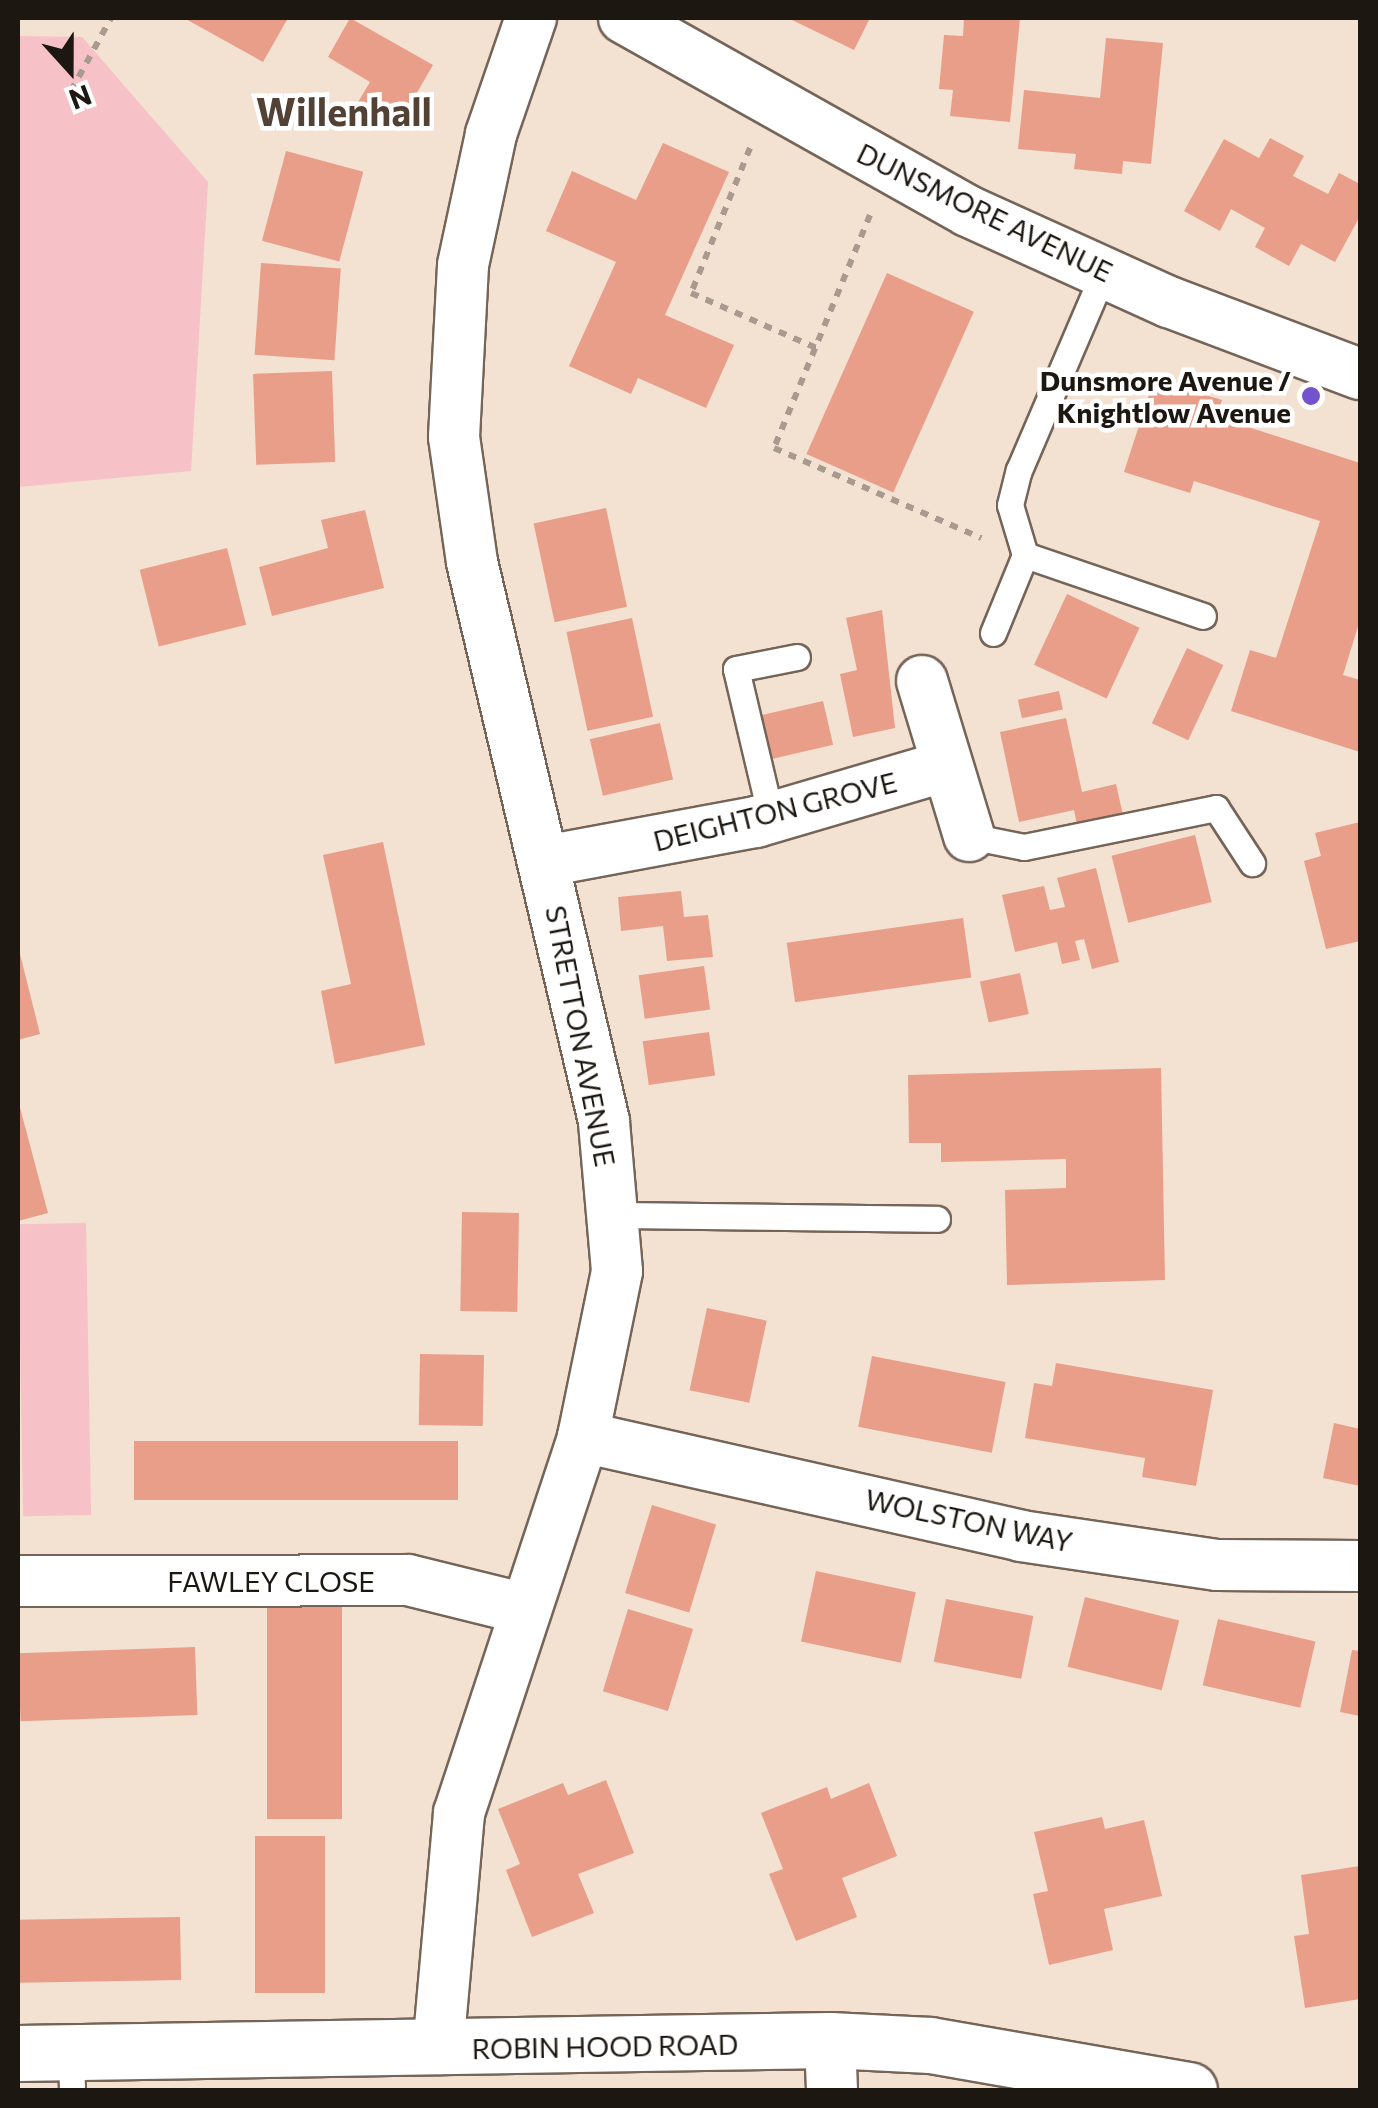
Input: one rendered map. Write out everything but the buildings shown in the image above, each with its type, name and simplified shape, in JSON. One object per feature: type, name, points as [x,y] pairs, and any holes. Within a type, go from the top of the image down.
[{"type":"street","name":"STRETTON AVENUE","points":[[438,2050],[460,1812],[521,1608],[583,1437],[618,1270],[604,1121],[472,562],[454,438],[463,266],[491,134],[531,18]]},
{"type":"street","name":"DUNSMORE AVENUE","points":[[624,18],[890,168],[1104,272],[1360,374]]},
{"type":"street","points":[[922,681],[969,836]]},
{"type":"street","name":"DEIGHTON GROVE","points":[[545,862],[771,817],[946,766]]},
{"type":"street","name":"WOLSTON WAY","points":[[583,1437],[1021,1536],[1217,1565],[1360,1566]]},
{"type":"street","name":"FAWLEY CLOSE","points":[[18,1581],[408,1580],[521,1608]]},
{"type":"street","name":"ROBIN HOOD ROAD","points":[[54,2064],[438,2050],[831,2065],[930,2045],[1131,2083],[1189,2090]]},
{"type":"lane","points":[[993,633],[1025,555],[1010,505],[1019,470],[1104,272]]},
{"type":"lane","points":[[1025,555],[1203,616]]},
{"type":"lane","points":[[771,817],[736,669],[797,657]]},
{"type":"lane","points":[[969,836],[1024,847],[1216,808],[1252,863]]},
{"type":"lane","points":[[613,1215],[937,1218]]},
{"type":"path","points":[[70,92],[110,18]]},
{"type":"path","points":[[770,100],[692,293],[816,348]]},
{"type":"path","points":[[890,168],[774,448],[1025,555]]},
{"type":"shaded area","points":[[18,36],[82,37],[208,182],[191,471],[18,487]]},
{"type":"shaded area","points":[[86,1223],[91,1515],[23,1516],[18,1224]]},
{"type":"place","name":"Dunsmore Avenue / Knightlow Avenue","points":[[1311,396]]},
{"type":"district","name":"Willenhall","points":[[344,111]]}]
